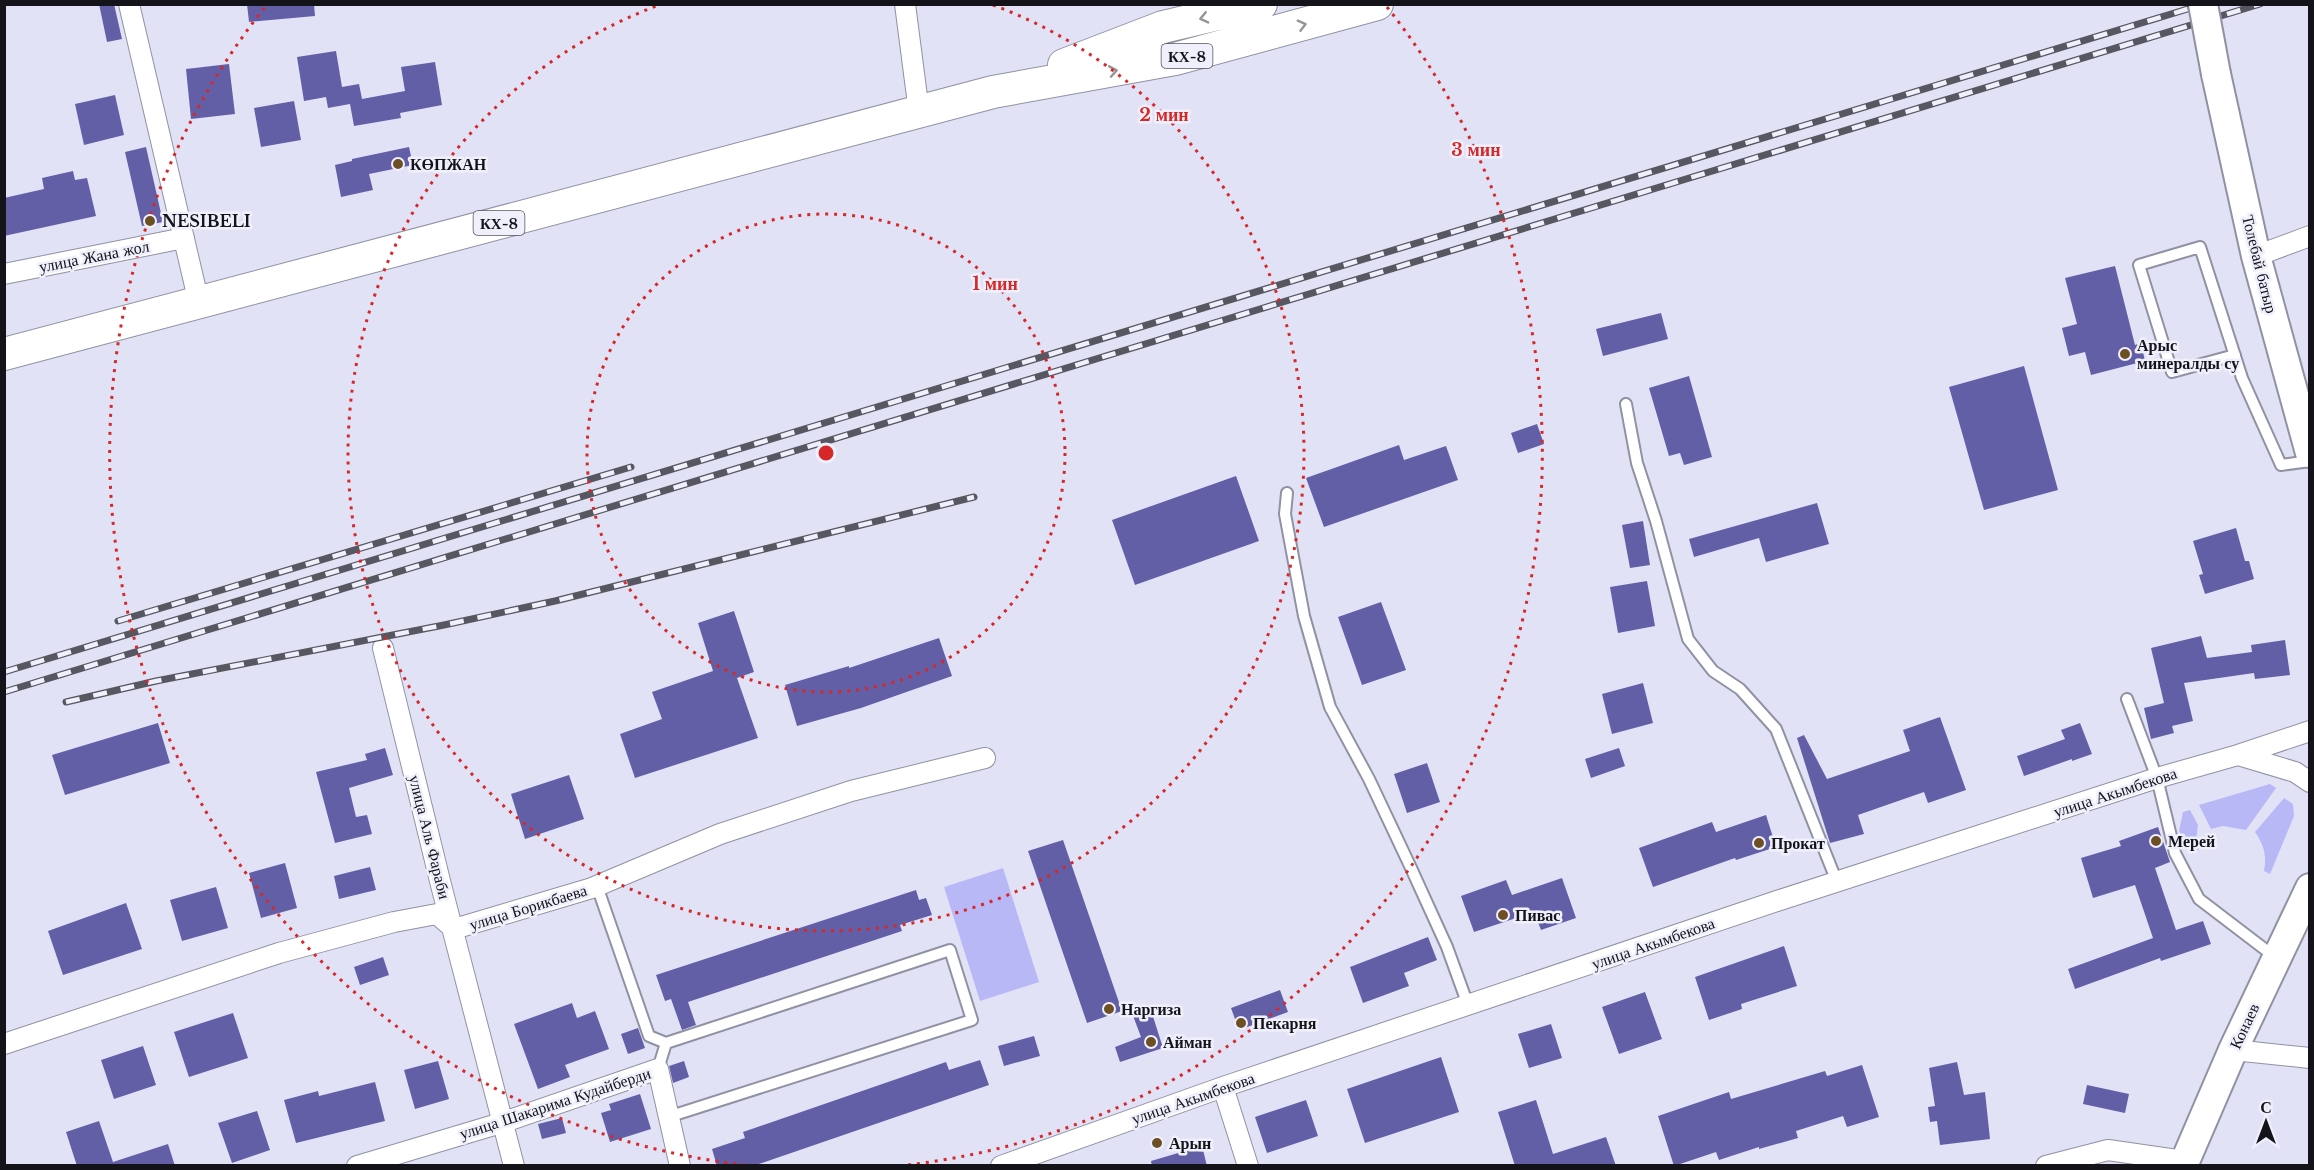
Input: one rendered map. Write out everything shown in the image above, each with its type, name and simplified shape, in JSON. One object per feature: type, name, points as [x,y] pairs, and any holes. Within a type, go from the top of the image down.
[{"type":"main road","name":"КХ-8","points":[[993,92],[1163,27],[1261,4]]},
{"type":"main road","name":"КХ-8","points":[[4,354],[993,92],[1175,60],[1377,4]]},
{"type":"main road","name":"Толебай батыр","points":[[2203,4],[2256,256],[2310,453]]},
{"type":"main road","points":[[1163,27],[1158,40],[1160,52],[1175,60]]},
{"type":"main road","name":"Конаев","points":[[2183,1163],[2233,1050],[2310,888]]},
{"type":"street","points":[[129,4],[199,303]]},
{"type":"street","points":[[905,4],[920,112]]},
{"type":"street","points":[[2256,256],[2310,236]]},
{"type":"street","name":"улица Жана жол","points":[[4,274],[184,238]]},
{"type":"street","name":"улица Аль Фараби","points":[[383,648],[513,1166]]},
{"type":"street","name":"улица Акымбекова","points":[[1001,1166],[1037,1160],[1223,1087],[1837,882],[2310,731]]},
{"type":"street","points":[[2238,755],[2295,772],[2310,782]]},
{"type":"street","name":"улица Борикбаева","points":[[4,1044],[279,953],[394,922],[437,914],[453,929],[597,886],[720,834],[851,791],[985,758]]},
{"type":"street","points":[[2233,1050],[2310,1058]]},
{"type":"street","name":"улица Шакарима Кудайберди","points":[[357,1166],[501,1123],[658,1069],[680,1166]]},
{"type":"street","points":[[1223,1087],[1248,1166]]},
{"type":"street","points":[[2046,1166],[2108,1150],[2183,1163]]},
{"type":"lane","points":[[2235,355],[2172,372],[2139,265],[2200,247],[2235,355],[2242,378],[2280,465],[2310,461]]},
{"type":"lane","points":[[1626,404],[1637,463],[1656,521],[1688,639],[1713,671],[1740,689],[1776,729],[1837,882]]},
{"type":"lane","points":[[1287,493],[1285,514],[1304,616],[1330,708],[1369,779],[1411,868],[1447,947],[1468,1005]]},
{"type":"lane","points":[[2127,699],[2157,778],[2175,853],[2199,899],[2276,958]]},
{"type":"lane","points":[[597,886],[649,1036],[666,1043],[950,950],[972,1020],[668,1117]]},
{"type":"lane","points":[[658,1069],[666,1043]]},
{"type":"shaded area","points":[[2270,784],[2276,788],[2246,830],[2223,826],[2211,829],[2199,805]]},
{"type":"shaded area","points":[[2284,798],[2293,804],[2294,816],[2270,874],[2264,871],[2264,851],[2255,832]]},
{"type":"shaded area","points":[[2190,810],[2198,825],[2196,841],[2199,849],[2192,854],[2179,831],[2183,812]]},
{"type":"shaded area","points":[[1003,868],[1039,982],[980,1001],[944,887]]},
{"type":"building","points":[[99,4],[114,4],[122,39],[107,42]]},
{"type":"building","points":[[247,4],[314,4],[315,16],[249,22]]},
{"type":"building","points":[[336,51],[342,87],[359,84],[362,99],[405,91],[401,67],[435,62],[442,105],[400,113],[401,118],[354,126],[350,104],[328,108],[326,97],[304,101],[297,57]]},
{"type":"building","points":[[229,64],[235,114],[191,119],[186,69]]},
{"type":"building","points":[[115,95],[124,135],[84,145],[75,104]]},
{"type":"building","points":[[294,101],[301,140],[261,147],[254,108]]},
{"type":"building","points":[[146,147],[163,222],[142,226],[125,152]]},
{"type":"building","points":[[409,147],[413,165],[369,174],[373,190],[341,197],[335,165],[352,161],[352,159]]},
{"type":"building","points":[[73,171],[75,180],[87,178],[96,216],[4,236],[4,198],[44,189],[42,178]]},
{"type":"building","points":[[2115,266],[2135,345],[2141,343],[2145,361],[2091,375],[2085,352],[2069,356],[2062,328],[2077,324],[2065,278]]},
{"type":"building","points":[[1661,313],[1668,339],[1603,356],[1596,329]]},
{"type":"building","points":[[2024,366],[2058,490],[1984,510],[1949,387]]},
{"type":"building","points":[[1689,376],[1712,457],[1684,465],[1680,453],[1669,456],[1649,388]]},
{"type":"building","points":[[1537,424],[1544,444],[1518,453],[1511,433]]},
{"type":"building","points":[[1399,445],[1404,460],[1446,446],[1458,480],[1324,527],[1306,478]]},
{"type":"building","points":[[1236,476],[1259,541],[1135,585],[1112,520]]},
{"type":"building","points":[[1817,503],[1829,544],[1766,562],[1759,538],[1694,557],[1689,539]]},
{"type":"building","points":[[1643,521],[1650,565],[1630,568],[1622,525]]},
{"type":"building","points":[[2236,528],[2245,561],[2249,561],[2254,579],[2205,594],[2199,575],[2203,574],[2193,541]]},
{"type":"building","points":[[1647,581],[1655,626],[1618,633],[1610,587]]},
{"type":"building","points":[[1381,602],[1406,670],[1362,685],[1338,617]]},
{"type":"building","points":[[734,611],[754,672],[737,678],[758,738],[635,778],[620,734],[662,719],[652,692],[713,671],[698,623]]},
{"type":"building","points":[[2201,636],[2207,658],[2252,652],[2251,645],[2285,640],[2290,675],[2255,679],[2254,673],[2184,683],[2193,721],[2172,726],[2174,733],[2151,739],[2144,708],[2164,703],[2151,648]]},
{"type":"building","points":[[939,638],[952,676],[861,708],[797,726],[785,685],[849,666],[849,668]]},
{"type":"building","points":[[1643,683],[1653,723],[1612,734],[1602,694]]},
{"type":"building","points":[[1940,717],[1966,790],[1928,803],[1924,792],[1858,815],[1864,834],[1830,843],[1797,738],[1804,735],[1827,779],[1910,751],[1903,730]]},
{"type":"building","points":[[158,723],[170,763],[65,795],[52,755]]},
{"type":"building","points":[[2080,723],[2092,754],[2024,776],[2017,756],[2065,739],[2061,730]]},
{"type":"building","points":[[385,748],[393,775],[349,788],[356,817],[367,815],[372,834],[335,843],[316,772],[367,760],[365,754]]},
{"type":"building","points":[[1619,748],[1625,766],[1591,778],[1585,759]]},
{"type":"building","points":[[1427,763],[1440,802],[1407,813],[1394,774]]},
{"type":"building","points":[[569,775],[584,819],[525,839],[511,794]]},
{"type":"building","points":[[1766,815],[1776,847],[1736,860],[1735,858],[1653,887],[1639,848],[1712,822],[1716,832]]},
{"type":"building","points":[[2158,827],[2170,862],[2155,868],[2176,930],[2203,921],[2211,944],[2161,961],[2160,958],[2075,989],[2068,969],[2153,938],[2135,885],[2093,898],[2081,858],[2121,846],[2119,841]]},
{"type":"building","points":[[1063,840],[1122,1011],[1087,1023],[1028,851]]},
{"type":"building","points":[[285,863],[297,908],[261,918],[249,873]]},
{"type":"building","points":[[370,867],[376,890],[339,899],[334,876]]},
{"type":"building","points":[[1562,878],[1576,918],[1541,930],[1534,912],[1474,932],[1461,896],[1506,880],[1512,895]]},
{"type":"building","points":[[216,887],[228,928],[182,941],[170,900]]},
{"type":"building","points":[[916,890],[919,900],[926,898],[932,915],[900,925],[902,931],[688,1002],[696,1025],[682,1030],[671,999],[665,1001],[656,975]]},
{"type":"building","points":[[126,903],[142,949],[63,975],[48,931]]},
{"type":"building","points":[[1428,937],[1437,960],[1404,973],[1409,986],[1363,1003],[1350,967]]},
{"type":"building","points":[[1784,946],[1797,986],[1741,1004],[1742,1009],[1709,1020],[1695,977]]},
{"type":"building","points":[[383,957],[389,975],[360,985],[354,967]]},
{"type":"building","points":[[1280,990],[1288,1012],[1239,1030],[1231,1008]]},
{"type":"building","points":[[1645,992],[1662,1039],[1619,1054],[1602,1007]]},
{"type":"building","points":[[572,1003],[577,1018],[595,1011],[609,1049],[565,1065],[570,1077],[538,1089],[514,1024]]},
{"type":"building","points":[[1150,1007],[1163,1048],[1120,1062],[1115,1047],[1141,1037],[1132,1013]]},
{"type":"building","points":[[233,1013],[248,1058],[189,1077],[174,1032]]},
{"type":"building","points":[[1551,1024],[1562,1058],[1529,1068],[1518,1034]]},
{"type":"building","points":[[638,1028],[645,1048],[628,1054],[621,1034]]},
{"type":"building","points":[[1034,1036],[1040,1056],[1004,1066],[998,1046]]},
{"type":"building","points":[[143,1046],[156,1085],[114,1099],[101,1060]]},
{"type":"building","points":[[1441,1057],[1459,1112],[1365,1143],[1347,1089]]},
{"type":"building","points":[[980,1060],[989,1085],[753,1166],[717,1166],[712,1149],[745,1138],[743,1132],[946,1062],[949,1070]]},
{"type":"building","points":[[438,1061],[449,1099],[415,1109],[404,1070]]},
{"type":"building","points":[[684,1061],[689,1077],[673,1083],[669,1066]]},
{"type":"building","points":[[1957,1062],[1964,1095],[1985,1092],[1990,1139],[1940,1145],[1937,1121],[1930,1122],[1928,1107],[1935,1106],[1929,1068]]},
{"type":"building","points":[[1862,1065],[1879,1117],[1847,1127],[1843,1116],[1796,1131],[1798,1138],[1719,1160],[1716,1152],[1674,1166],[1658,1116],[1729,1092],[1731,1099],[1825,1071],[1827,1076]]},
{"type":"building","points":[[375,1082],[385,1121],[296,1143],[284,1100],[318,1091],[319,1096]]},
{"type":"building","points":[[2087,1085],[2129,1094],[2125,1113],[2083,1104]]},
{"type":"building","points":[[640,1094],[651,1129],[610,1142],[601,1113],[611,1110],[609,1104]]},
{"type":"building","points":[[1306,1100],[1318,1136],[1267,1153],[1255,1117]]},
{"type":"building","points":[[1536,1100],[1553,1154],[1606,1137],[1616,1166],[1515,1166],[1498,1112]]},
{"type":"building","points":[[257,1111],[270,1150],[232,1163],[218,1123]]},
{"type":"building","points":[[562,1118],[566,1133],[542,1139],[538,1124]]},
{"type":"building","points":[[99,1121],[113,1162],[168,1144],[175,1166],[77,1166],[66,1132]]},
{"type":"building","points":[[1202,1146],[1207,1166],[1152,1166],[1151,1161]]},
{"type":"railway","points":[[4,672],[2204,4]]},
{"type":"railway","points":[[4,692],[2260,4]]},
{"type":"railway","points":[[118,621],[631,467]]},
{"type":"railway","points":[[66,702],[156,681],[555,601],[974,497]]},
{"type":"place","name":"КӨПЖАН","points":[[398,164]]},
{"type":"place","name":"NESIBELI","points":[[150,221]]},
{"type":"place","name":"Арыс минералды су","points":[[2125,354]]},
{"type":"place","name":"Мерей","points":[[2156,841]]},
{"type":"place","name":"Прокат","points":[[1759,843]]},
{"type":"place","name":"Пивас","points":[[1503,915]]},
{"type":"place","name":"Наргиза","points":[[1109,1009]]},
{"type":"place","name":"Пекарня","points":[[1241,1023]]},
{"type":"place","name":"Айман","points":[[1151,1042]]},
{"type":"place","name":"Арын","points":[[1157,1143]]}]
